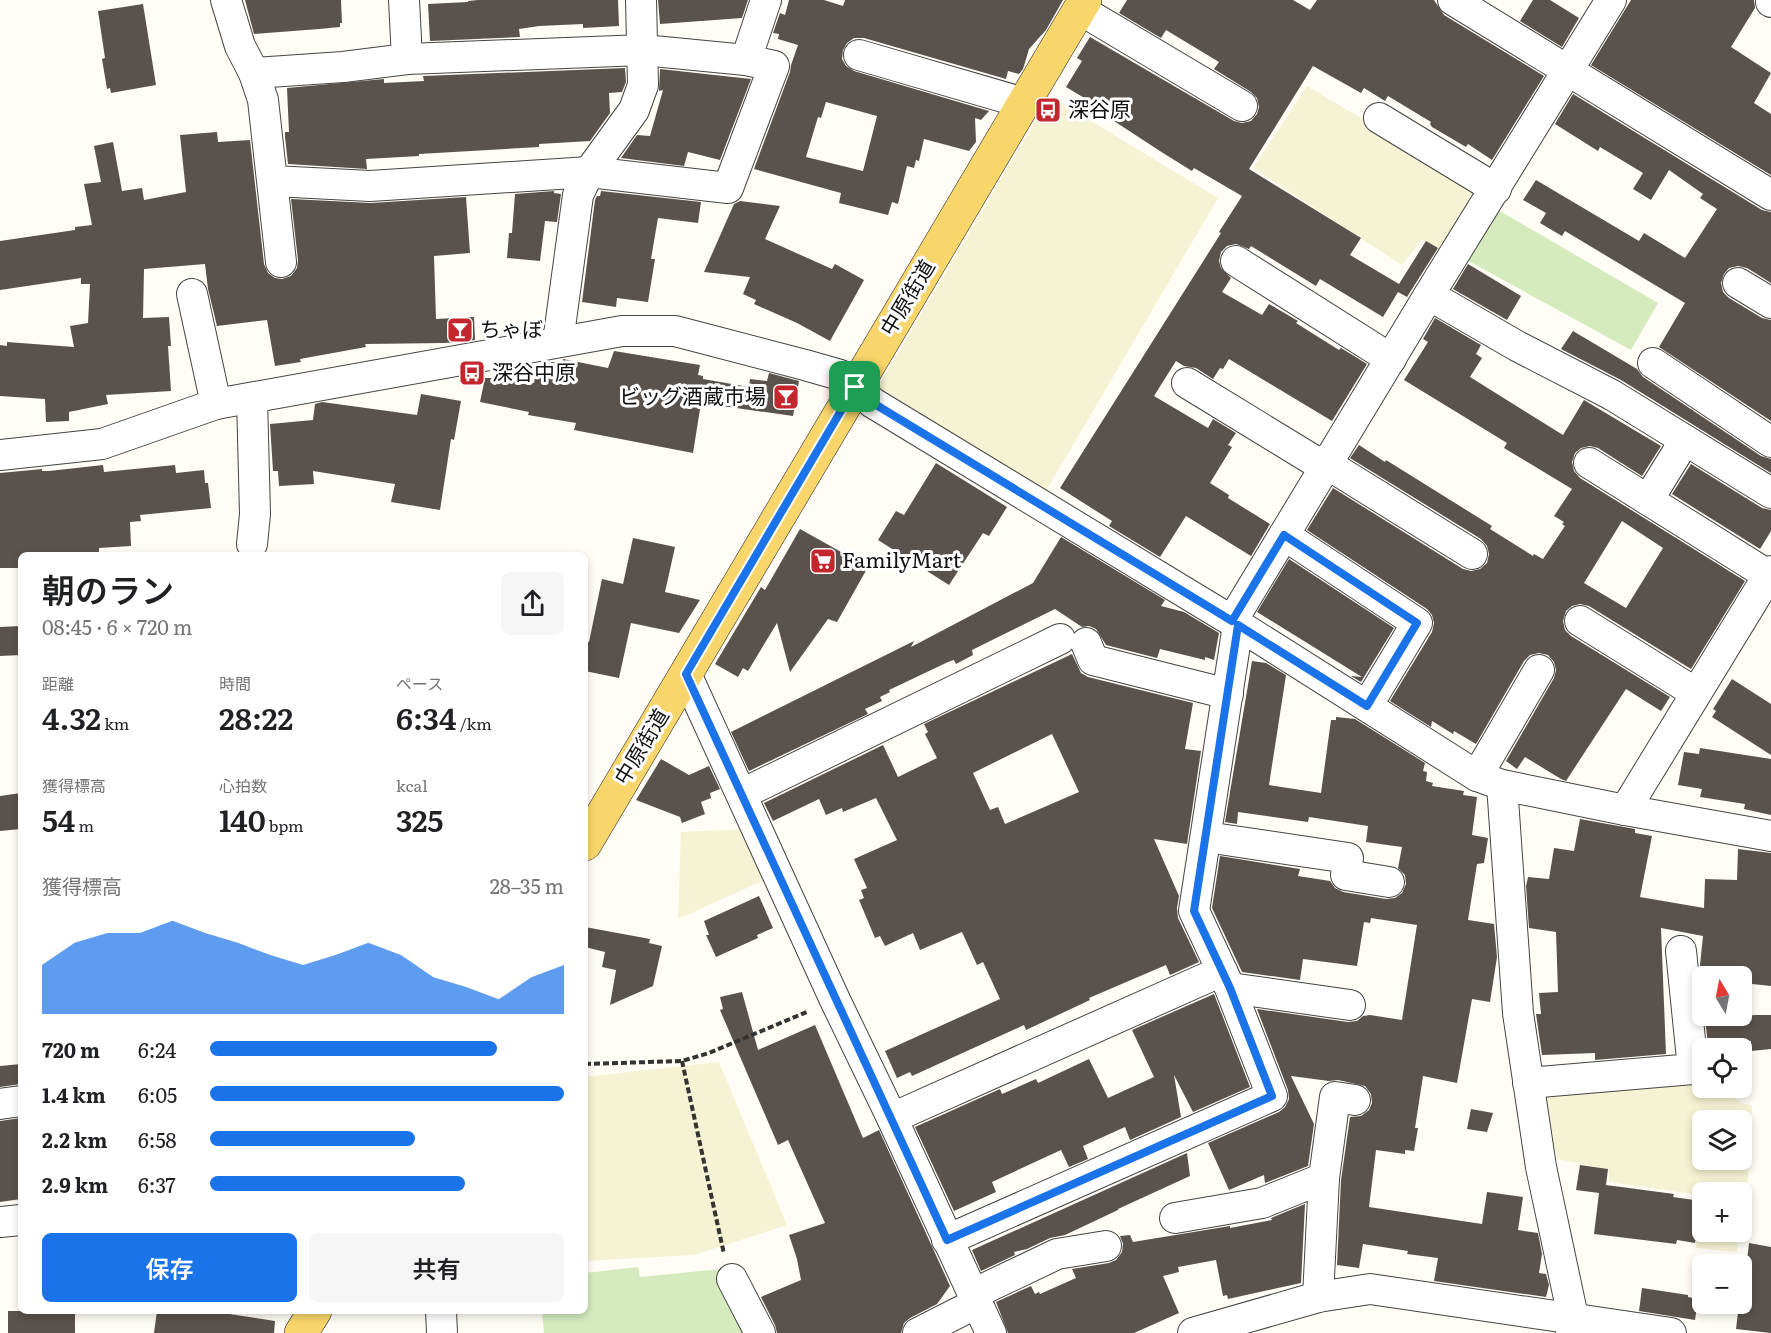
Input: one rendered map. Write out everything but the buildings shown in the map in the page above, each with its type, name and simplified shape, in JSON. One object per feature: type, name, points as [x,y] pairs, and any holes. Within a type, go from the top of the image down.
[{"type":"main road","name":"中原街道","points":[[588,839],[1082,4]]},
{"type":"main road","points":[[301,1333],[313,1314]]},
{"type":"street","points":[[226,0],[240,46],[254,73],[263,100],[280,263]]},
{"type":"street","points":[[404,0],[407,59]]},
{"type":"street","points":[[558,342],[578,195],[589,172],[634,110],[643,85],[641,0]]},
{"type":"street","points":[[746,60],[766,0]]},
{"type":"street","points":[[1453,0],[1771,195]]},
{"type":"street","points":[[947,1240],[1272,1096],[1226,980],[1194,911],[1228,694],[1235,623],[1284,535],[1611,0]]},
{"type":"street","points":[[1082,4],[1241,106]]},
{"type":"street","points":[[254,73],[343,67],[407,59],[643,50],[746,60],[774,66],[728,188],[589,172],[370,186],[273,181]]},
{"type":"street","points":[[859,55],[1024,103]]},
{"type":"street","points":[[1379,118],[1496,189]]},
{"type":"street","points":[[1236,261],[1391,359]]},
{"type":"street","points":[[1738,283],[1771,303]]},
{"type":"street","points":[[192,294],[216,404]]},
{"type":"street","points":[[1429,295],[1517,346],[1612,395],[1771,493]]},
{"type":"street","points":[[0,455],[102,444],[216,404],[622,331],[675,331],[743,347],[840,375],[873,403],[1235,623],[1489,781],[1624,810],[1771,836]]},
{"type":"street","points":[[1653,363],[1771,442]]},
{"type":"street","points":[[1187,383],[1313,460],[1327,464],[1472,554]]},
{"type":"street","points":[[252,398],[255,514],[252,544]]},
{"type":"street","points":[[1648,500],[1685,440]]},
{"type":"street","points":[[1589,463],[1770,573],[1624,810]]},
{"type":"street","points":[[1284,535],[1417,623],[1367,706]]},
{"type":"street","points":[[1580,621],[1696,693]]},
{"type":"street","points":[[742,794],[1073,641],[1093,660],[1228,694]]},
{"type":"street","points":[[1539,670],[1489,781],[1528,1083],[1541,1167],[1572,1325]]},
{"type":"street","points":[[686,674],[991,1333]]},
{"type":"street","points":[[1206,837],[1348,858],[1346,875],[1389,882]]},
{"type":"street","points":[[1528,1083],[1693,1069],[1682,949]]},
{"type":"street","points":[[892,1118],[1226,980],[1350,1005]]},
{"type":"street","points":[[1318,1297],[1324,1178],[1335,1097]]},
{"type":"street","points":[[0,1104],[18,1101]]},
{"type":"street","points":[[1175,1218],[1262,1203],[1324,1178]]},
{"type":"street","points":[[0,1222],[18,1220]]},
{"type":"street","points":[[918,1333],[1057,1254],[1106,1246]]},
{"type":"street","points":[[732,1279],[760,1333]]},
{"type":"street","points":[[1195,1332],[1318,1297],[1370,1289],[1572,1325],[1671,1333]]},
{"type":"street","points":[[441,1314],[442,1333]]},
{"type":"path","points":[[588,1064],[682,1061],[709,1053],[835,1000]]},
{"type":"path","points":[[682,1061],[732,1279]]},
{"type":"shaded area","points":[[1307,86],[1482,190],[1443,251],[1422,240],[1402,265],[1253,168]]},
{"type":"shaded area","points":[[1050,96],[1218,198],[1046,491],[876,390]]},
{"type":"shaded area","points":[[749,829],[771,877],[678,919],[681,832]]},
{"type":"shaded area","points":[[719,1062],[787,1225],[694,1255],[588,1261],[588,1077]]},
{"type":"shaded area","points":[[1692,1083],[1692,1098],[1734,1098],[1752,1106],[1752,1110],[1692,1110],[1692,1170],[1748,1170],[1747,1182],[1692,1182],[1692,1194],[1609,1182],[1609,1170],[1558,1159],[1543,1113],[1540,1092]]},
{"type":"shaded area","points":[[1697,1242],[1738,1242],[1737,1252],[1696,1248]]},
{"type":"green space","points":[[1493,207],[1658,303],[1631,350],[1463,258]]},
{"type":"green space","points":[[638,1267],[640,1277],[721,1269],[750,1333],[544,1333],[542,1314],[588,1314],[588,1273]]},
{"type":"place","name":"深谷原","points":[[1048,110]]},
{"type":"place","name":"ちゃぼ","points":[[460,330]]},
{"type":"place","name":"深谷中原","points":[[472,373]]},
{"type":"place","name":"ビッグ酒蔵市場","points":[[786,397]]},
{"type":"place","name":"FamilyMart","points":[[823,561]]},
{"type":"route","points":[[855,387],[873,403],[1232,621],[1284,535],[1417,623],[1367,706],[1238,625],[1194,911],[1230,988],[1272,1096],[947,1240],[686,674],[855,387]]}]
